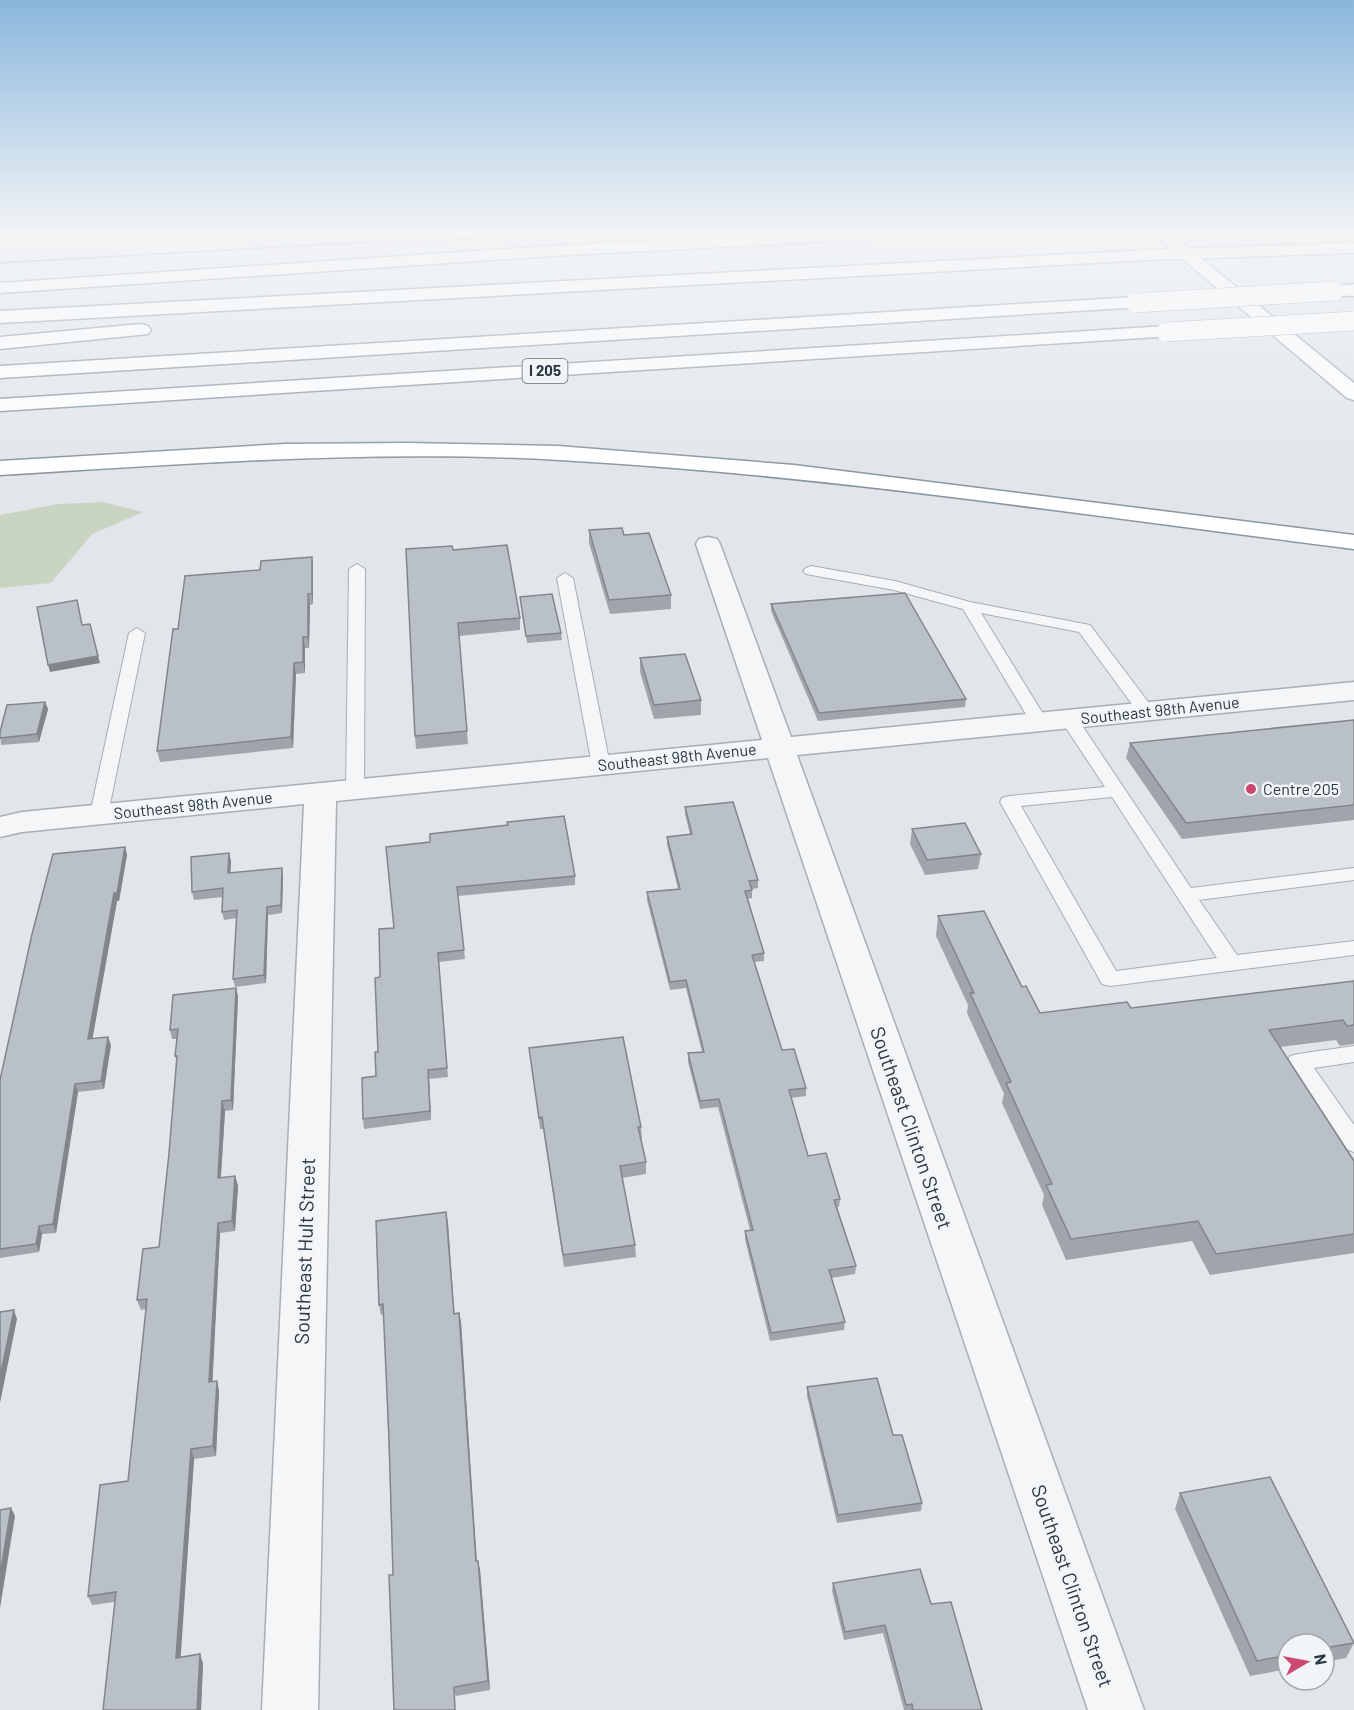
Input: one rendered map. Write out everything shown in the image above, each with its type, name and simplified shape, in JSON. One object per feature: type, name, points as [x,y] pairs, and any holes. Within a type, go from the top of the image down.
[{"type":"main road","points":[[0,317],[74,313]]},
{"type":"main road","points":[[202,325],[340,313]]},
{"type":"main road","name":"I 205","points":[[0,372],[974,313]]},
{"type":"main road","points":[[1257,313],[1354,394]]},
{"type":"main road","name":"I 205","points":[[0,405],[1354,321]]},
{"type":"main road","points":[[0,343],[154,329]]},
{"type":"main road","points":[[46,422],[708,369],[774,357]]},
{"type":"main road","points":[[0,468],[285,451],[407,450],[558,453],[794,472],[1354,542]]},
{"type":"street","name":"Southeast Clinton Street","points":[[708,544],[777,747],[1116,1710]]},
{"type":"street","name":"Southeast 98th Avenue","points":[[0,827],[22,822],[99,814],[1354,691]]},
{"type":"street","name":"Southeast Hult Street","points":[[290,1710],[338,791]]},
{"type":"lane","points":[[338,791],[357,570]]},
{"type":"lane","points":[[811,571],[895,586],[969,606],[1084,628],[1146,711]]},
{"type":"lane","points":[[565,579],[601,765]]},
{"type":"lane","points":[[969,606],[1039,722]]},
{"type":"lane","points":[[99,814],[137,633]]},
{"type":"lane","points":[[1069,719],[1231,963]]},
{"type":"lane","points":[[1117,791],[1009,802],[1110,979],[1354,948]]},
{"type":"lane","points":[[1186,895],[1354,874]]},
{"type":"lane","points":[[1354,1054],[1298,1062],[1354,1143]]},
{"type":"green space","points":[[103,502],[143,512],[92,534],[51,583],[0,588],[0,515],[58,504]]},
{"type":"building","points":[[622,528],[624,535],[649,533],[671,595],[609,600],[589,530]]},
{"type":"building","points":[[507,545],[520,618],[458,623],[467,731],[415,736],[406,549],[452,546],[453,550]]},
{"type":"building","points":[[312,557],[312,594],[308,594],[308,637],[303,637],[303,662],[294,663],[291,737],[157,751],[173,629],[178,629],[185,576],[260,570],[261,561]]},
{"type":"building","points":[[905,593],[966,699],[819,713],[771,604]]},
{"type":"building","points":[[552,594],[561,633],[526,636],[520,597]]},
{"type":"building","points":[[77,600],[82,625],[90,624],[98,656],[48,665],[37,607]]},
{"type":"building","points":[[685,654],[701,700],[654,705],[640,658]]},
{"type":"building","points":[[45,702],[37,734],[0,738],[7,705]]},
{"type":"building","name":"Centre 205","points":[[1354,720],[1354,805],[1186,823],[1130,743]]},
{"type":"building","points":[[733,802],[758,880],[749,881],[752,890],[745,891],[764,953],[752,955],[782,1050],[794,1049],[806,1088],[789,1090],[808,1156],[826,1153],[840,1199],[834,1200],[856,1266],[829,1270],[845,1322],[771,1333],[745,1231],[753,1230],[719,1099],[700,1101],[688,1053],[704,1052],[686,980],[670,982],[647,892],[680,889],[667,837],[692,834],[685,807]]},
{"type":"building","points":[[564,816],[575,876],[457,887],[464,950],[438,953],[447,1068],[428,1070],[430,1111],[363,1119],[362,1078],[376,1076],[375,1052],[378,1052],[375,978],[380,977],[379,929],[394,928],[386,847],[430,842],[430,834]]},
{"type":"building","points":[[965,823],[981,854],[927,860],[912,829]]},
{"type":"building","points":[[125,847],[117,893],[114,893],[88,1039],[108,1037],[101,1081],[75,1084],[53,1224],[39,1226],[36,1244],[0,1249],[0,1080],[32,934],[53,854]]},
{"type":"building","points":[[229,853],[228,873],[282,868],[281,905],[267,907],[264,975],[233,979],[237,910],[222,912],[223,888],[192,892],[191,857]]},
{"type":"building","points":[[984,911],[1022,987],[1026,986],[1040,1013],[1127,1002],[1131,1008],[1354,981],[1354,1025],[1347,1026],[1343,1020],[1269,1030],[1354,1161],[1354,1234],[1216,1254],[1198,1221],[1071,1239],[1046,1185],[1052,1184],[1006,1083],[1011,1082],[970,993],[974,993],[938,916]]},
{"type":"building","points":[[236,988],[231,1100],[222,1101],[218,1178],[235,1176],[232,1221],[218,1223],[209,1382],[217,1381],[213,1446],[191,1449],[176,1658],[200,1654],[197,1710],[103,1710],[116,1592],[88,1596],[100,1485],[128,1481],[147,1299],[137,1300],[143,1249],[159,1247],[169,1153],[178,1029],[170,1030],[173,995]]},
{"type":"building","points":[[623,1037],[646,1162],[620,1166],[635,1245],[563,1255],[529,1048]]},
{"type":"building","points":[[446,1212],[454,1314],[459,1313],[476,1561],[478,1561],[488,1681],[454,1687],[455,1710],[394,1710],[389,1575],[393,1575],[389,1439],[383,1304],[379,1305],[376,1221]]},
{"type":"building","points":[[14,1310],[0,1377],[0,1312]]},
{"type":"building","points":[[877,1378],[893,1435],[902,1435],[922,1503],[838,1515],[807,1387]]},
{"type":"building","points":[[1270,1477],[1354,1643],[1336,1646],[1336,1632],[1276,1632],[1276,1657],[1257,1661],[1180,1493]]},
{"type":"building","points":[[11,1508],[0,1575],[0,1510]]},
{"type":"building","points":[[920,1569],[931,1604],[951,1602],[982,1710],[913,1710],[912,1704],[906,1705],[885,1625],[845,1632],[833,1583]]},
{"type":"place","name":"Centre 205","points":[[1251,789]]}]
